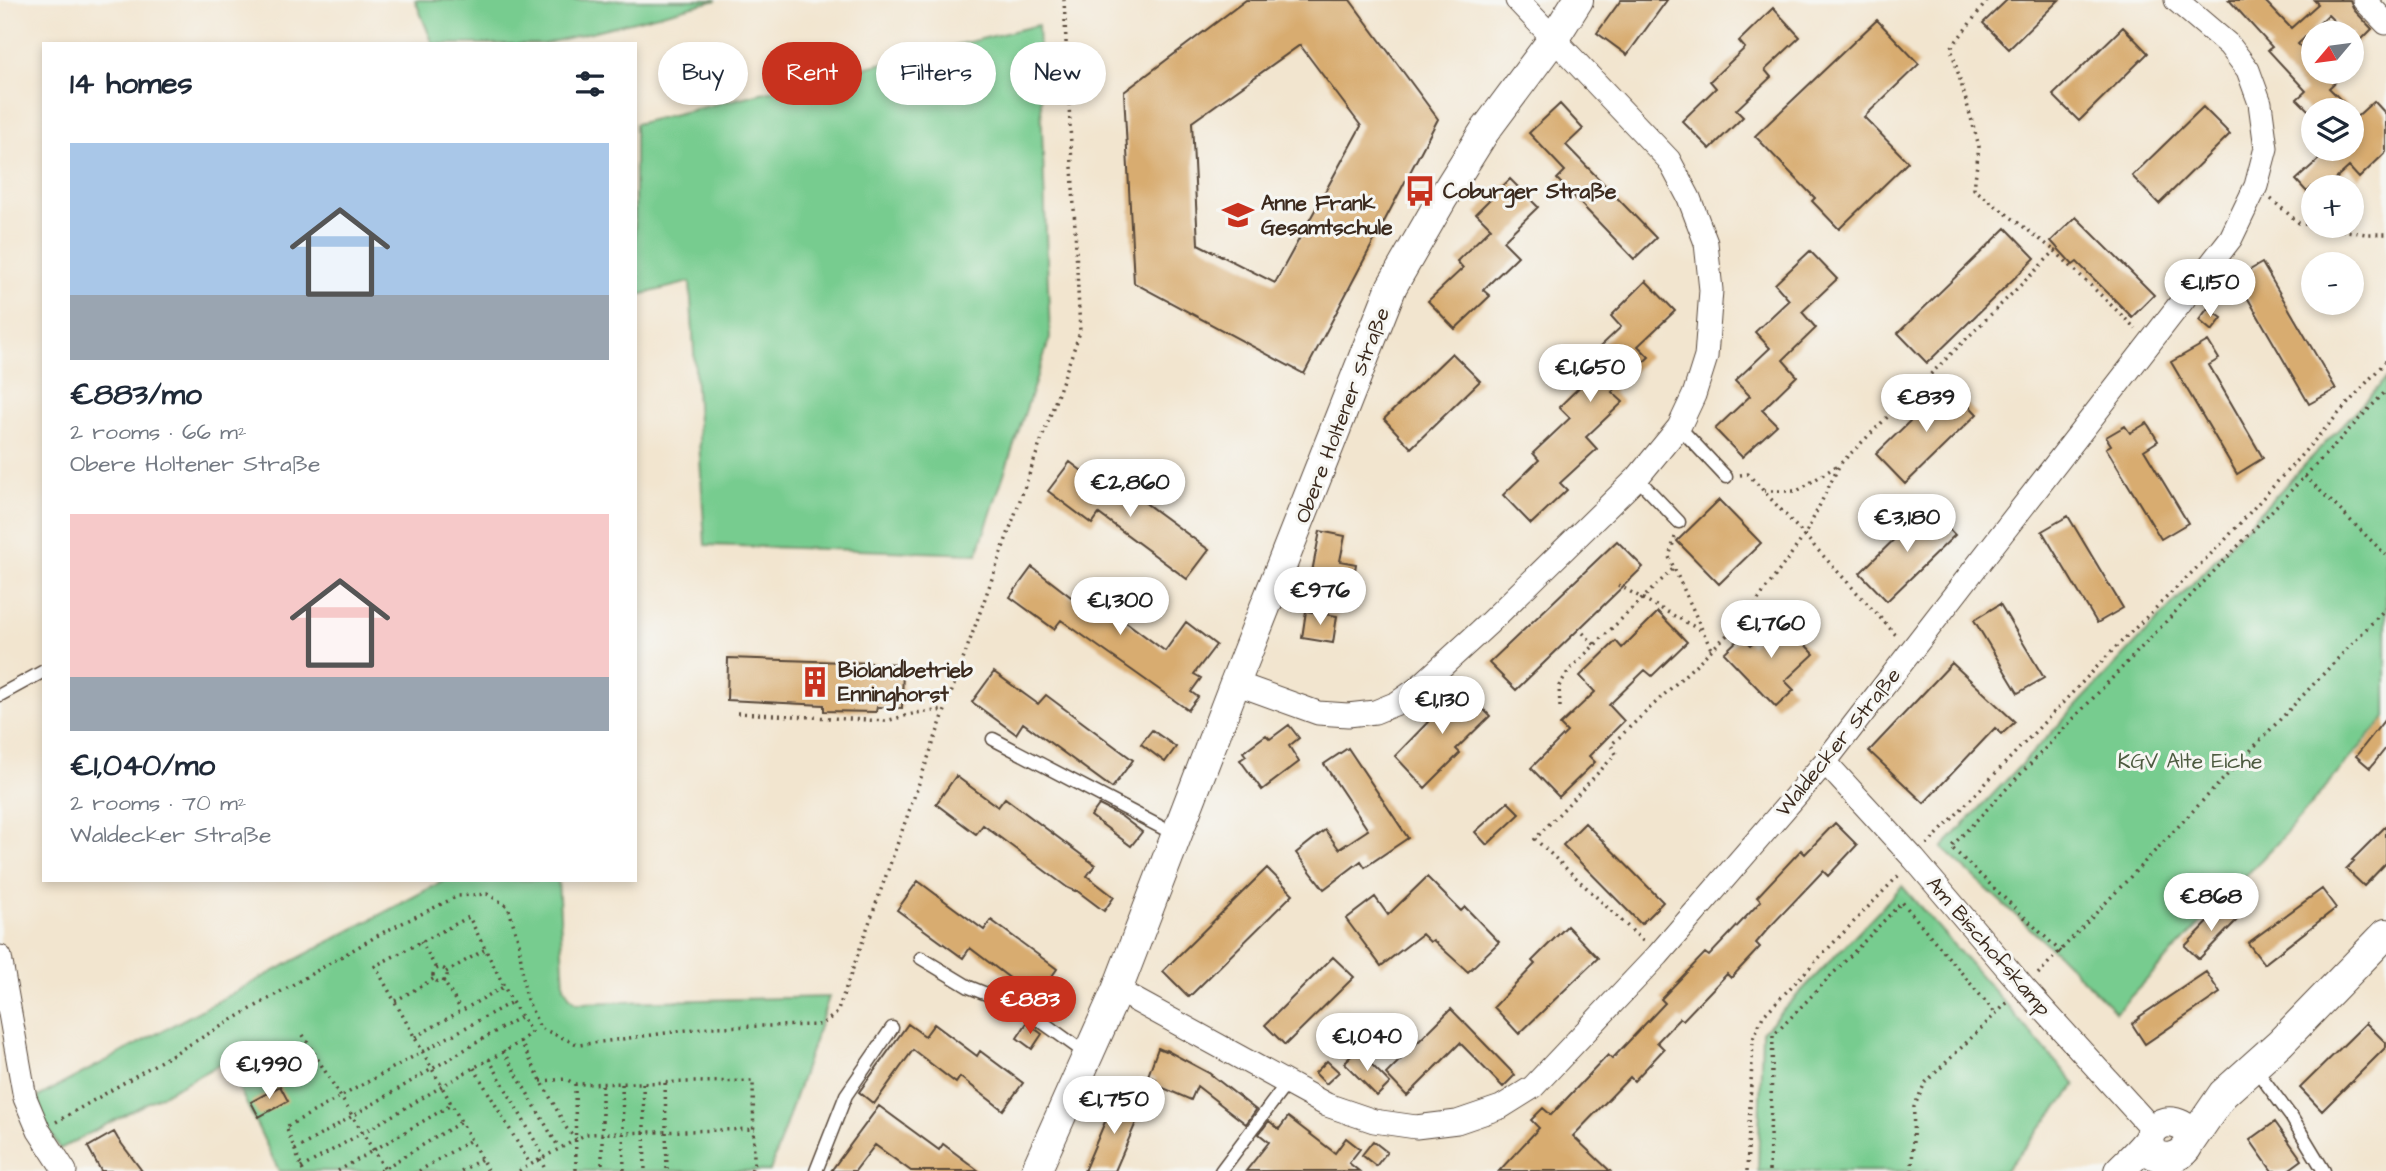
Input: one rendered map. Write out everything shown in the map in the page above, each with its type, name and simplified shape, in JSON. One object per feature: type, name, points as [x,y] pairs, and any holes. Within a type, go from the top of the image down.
[{"type":"street","points":[[1235,683],[1318,713],[1348,715],[1375,712],[1397,703],[1417,689],[1488,624],[1637,478],[1679,428],[1694,395],[1706,357],[1711,290],[1706,243],[1689,198],[1669,160],[1517,0]]},
{"type":"street","name":"Obere Holtener Straße","points":[[1036,1171],[1117,990],[1392,286],[1484,132],[1554,38],[1578,0]]},
{"type":"street","name":"Waldecker Straße","points":[[1117,990],[1327,1105],[1374,1121],[1416,1127],[1457,1122],[1501,1107],[1533,1087],[1658,955],[1825,762],[2231,238],[2256,186],[2266,148],[2260,103],[2248,70],[2229,45],[2176,0]]},
{"type":"street","points":[[2364,0],[2386,23]]},
{"type":"street","name":"Am Bischofskamp","points":[[1825,762],[2170,1149]]},
{"type":"street","points":[[2119,1171],[2170,1149],[2223,1094],[2280,1043],[2386,934]]},
{"type":"street","points":[[0,957],[25,1098],[39,1131],[65,1171]]},
{"type":"lane","points":[[1679,428],[1726,477]]},
{"type":"lane","points":[[1637,478],[1679,522]]},
{"type":"lane","points":[[0,695],[42,672]]},
{"type":"lane","points":[[993,739],[1176,835]]},
{"type":"lane","points":[[922,958],[968,986],[1024,1009],[1088,1055]]},
{"type":"lane","points":[[816,1171],[846,1095],[892,1028]]},
{"type":"lane","points":[[2254,1066],[2292,1118],[2324,1171]]},
{"type":"lane","points":[[1221,1171],[1287,1083]]},
{"type":"path","points":[[39,1131],[382,933],[458,897],[487,894],[508,906],[519,943],[525,995],[540,1028],[579,1045],[709,1027],[821,1025],[837,1013],[1080,332],[1064,0]]},
{"type":"path","points":[[1986,1],[1951,48],[1979,146],[1975,189],[2055,251],[2150,342]]},
{"type":"path","points":[[2256,186],[2301,223]]},
{"type":"path","points":[[2364,234],[2386,234]]},
{"type":"path","points":[[1764,491],[1797,491],[1840,464],[2055,251]]},
{"type":"path","points":[[1747,1171],[1753,1039],[1763,1016],[2116,647],[2224,541],[2386,361]]},
{"type":"path","points":[[2386,391],[1951,847],[2061,952],[2386,608]]},
{"type":"path","points":[[1658,955],[1535,839],[1616,754],[1611,745],[1745,618],[1805,535],[1840,464]]},
{"type":"path","points":[[1726,477],[1748,474],[1911,653]]},
{"type":"path","points":[[2305,476],[2386,555]]},
{"type":"path","points":[[1679,522],[1669,557],[1712,650]]},
{"type":"path","points":[[1560,706],[1559,686],[1569,670],[1674,568]]},
{"type":"path","points":[[1618,585],[1703,632]]},
{"type":"path","points":[[1578,628],[1595,645]]},
{"type":"path","points":[[737,713],[886,721],[916,713],[945,710]]},
{"type":"path","points":[[1769,1171],[1773,1036],[1902,902],[1996,1014],[1925,1083],[1914,1107],[1912,1171]]},
{"type":"path","points":[[488,1171],[452,1104],[442,1087],[423,1053],[375,966],[469,917],[530,1032],[520,1041],[442,1087],[302,1169],[286,1127],[423,1053],[512,1002]]},
{"type":"path","points":[[421,942],[437,970]]},
{"type":"path","points":[[446,972],[486,949]]},
{"type":"path","points":[[443,967],[448,977],[438,983],[432,973],[437,970],[443,967]]},
{"type":"path","points":[[395,1001],[435,978]]},
{"type":"path","points":[[443,980],[461,1010]]},
{"type":"path","points":[[415,1037],[505,986]]},
{"type":"path","points":[[295,1150],[520,1017]]},
{"type":"path","points":[[303,1035],[383,1170],[461,1122]]},
{"type":"path","points":[[520,1041],[567,1129],[576,1139]]},
{"type":"path","points":[[503,1051],[559,1149]]},
{"type":"path","points":[[489,1059],[542,1158],[546,1171]]},
{"type":"path","points":[[474,1068],[530,1164]]},
{"type":"path","points":[[541,1081],[566,1079],[575,1084],[753,1082],[755,1129],[754,1162],[751,1171]]},
{"type":"path","points":[[643,1083],[645,1171]]},
{"type":"path","points":[[665,1083],[667,1171]]},
{"type":"path","points":[[575,1084],[576,1171]]},
{"type":"path","points":[[602,1084],[602,1171]]},
{"type":"path","points":[[622,1084],[624,1171]]},
{"type":"path","points":[[338,1171],[452,1104]]},
{"type":"path","points":[[519,1171],[586,1134],[755,1129]]},
{"type":"path","points":[[419,1171],[471,1140]]},
{"type":"path","points":[[461,1171],[482,1159]]},
{"type":"green space","points":[[415,0],[717,0],[552,42],[432,42]]},
{"type":"green space","points":[[1038,25],[1039,42],[1010,42],[1010,105],[1041,105],[1050,338],[977,554],[705,545],[690,282],[637,295],[637,124],[712,105],[748,105],[748,96],[762,93],[762,105],[862,105],[862,68],[876,65],[876,105],[996,105],[996,42],[969,42]]},
{"type":"green space","name":"KGV Alte Eiche","points":[[2386,379],[2386,717],[2281,839],[2116,1012],[2058,954],[1942,848]]},
{"type":"green space","points":[[441,882],[558,882],[564,986],[569,996],[577,1003],[829,997],[770,1171],[279,1171],[226,1061],[60,1149],[44,1121],[38,1097]]},
{"type":"green space","points":[[1902,886],[2076,1085],[2005,1171],[1758,1171],[1762,1032]]},
{"type":"building","name":"Anne Frank Gesamtschule","points":[[1246,0],[1350,0],[1438,119],[1304,374],[1134,283],[1124,92]],"holes":[[[1300,45],[1361,126],[1275,283],[1198,244],[1192,122]]]},
{"type":"building","points":[[1621,0],[1667,0],[1627,55],[1597,33]]},
{"type":"building","points":[[2007,0],[2059,0],[2009,49],[1983,23]]},
{"type":"building","points":[[2229,0],[2264,0],[2291,28],[2318,4],[2314,0],[2350,0],[2354,10],[2372,29],[2364,37],[2364,21],[2334,21],[2328,15],[2322,21],[2301,21],[2301,41],[2298,44],[2301,47],[2301,84],[2333,84],[2329,88],[2339,98],[2301,98],[2301,103],[2297,99],[2306,91],[2268,50],[2272,47]]},
{"type":"building","points":[[1773,8],[1800,37],[1765,70],[1771,77],[1736,110],[1743,117],[1710,149],[1682,121],[1716,88],[1710,81],[1745,48],[1739,41]]},
{"type":"building","points":[[1877,20],[1919,64],[1864,117],[1908,162],[1839,229],[1812,201],[1815,198],[1755,136]]},
{"type":"building","points":[[2123,27],[2148,53],[2079,121],[2053,95]]},
{"type":"building","points":[[2374,101],[2386,114],[2386,152],[2362,175],[2356,175],[2349,167],[2340,175],[2301,175],[2317,161],[2364,161],[2364,110]]},
{"type":"building","points":[[1560,104],[1583,129],[1566,145],[1656,238],[1634,259],[1557,179],[1565,171],[1529,133]]},
{"type":"building","points":[[2203,107],[2230,134],[2159,204],[2132,176]]},
{"type":"building","points":[[1510,179],[1538,207],[1503,241],[1518,256],[1483,290],[1490,296],[1455,329],[1428,301],[1463,268],[1457,261],[1491,228],[1476,213]]},
{"type":"building","points":[[2076,217],[2154,295],[2132,317],[2077,262],[2073,265],[2051,241]]},
{"type":"building","points":[[2006,228],[2035,258],[1927,363],[1898,333]]},
{"type":"building","points":[[1810,251],[1837,279],[1802,312],[1816,328],[1783,360],[1797,376],[1762,410],[1777,425],[1742,457],[1715,429],[1750,396],[1735,381],[1770,348],[1755,332],[1789,300],[1775,284]]},
{"type":"building","points":[[2262,263],[2336,389],[2309,404],[2236,278]]},
{"type":"building","points":[[1646,281],[1675,311],[1638,346],[1649,357],[1612,392],[1623,402],[1586,437],[1597,449],[1560,483],[1567,490],[1531,524],[1503,495],[1539,460],[1533,453],[1570,418],[1559,407],[1595,372],[1585,361],[1621,327],[1611,316]]},
{"type":"building","points":[[2208,308],[2222,318],[2212,331],[2199,320]]},
{"type":"building","points":[[2208,341],[2219,359],[2209,365],[2263,458],[2237,474],[2171,362]]},
{"type":"building","points":[[1452,353],[1480,381],[1411,448],[1384,419]]},
{"type":"building","points":[[1948,384],[1977,414],[1905,484],[1876,454]]},
{"type":"building","points":[[2147,423],[2158,441],[2144,450],[2188,523],[2161,539],[2106,448],[2111,445],[2106,437],[2125,426],[2130,433]]},
{"type":"building","points":[[1070,462],[1114,495],[1121,485],[1209,550],[1187,579],[1099,514],[1092,524],[1048,491]]},
{"type":"building","points":[[1719,500],[1761,543],[1719,584],[1677,541]]},
{"type":"building","points":[[1927,507],[1955,535],[1887,601],[1860,573]]},
{"type":"building","points":[[2068,516],[2123,608],[2097,623],[2042,531]]},
{"type":"building","points":[[1320,531],[1345,536],[1340,561],[1356,564],[1351,594],[1331,590],[1333,576],[1312,572]]},
{"type":"building","points":[[1617,541],[1643,567],[1516,690],[1489,663]]},
{"type":"building","points":[[1032,567],[1075,600],[1083,590],[1165,651],[1186,622],[1216,645],[1194,674],[1201,678],[1191,692],[1198,697],[1188,710],[1061,620],[1054,629],[1010,597]]},
{"type":"building","points":[[2000,604],[2044,678],[2018,693],[1974,620]]},
{"type":"building","points":[[1306,611],[1337,616],[1333,643],[1302,638]]},
{"type":"building","points":[[1658,612],[1687,642],[1652,676],[1645,670],[1609,705],[1624,721],[1589,756],[1595,762],[1559,797],[1531,768],[1567,732],[1560,725],[1595,692],[1580,676],[1616,641],[1622,648]]},
{"type":"building","points":[[1780,618],[1814,654],[1785,681],[1794,690],[1776,707],[1724,653],[1742,636],[1751,645]]},
{"type":"building","name":"Biolandbetrieb Enninghorst","points":[[728,658],[903,664],[902,708],[877,707],[876,712],[824,711],[824,705],[727,700]]},
{"type":"building","points":[[1952,663],[2015,722],[2002,734],[1995,728],[1924,803],[1869,751]]},
{"type":"building","points":[[994,672],[1038,704],[1046,695],[1133,760],[1112,788],[1023,723],[1016,734],[972,702]]},
{"type":"building","points":[[1460,685],[1490,716],[1456,749],[1460,753],[1425,788],[1395,756],[1428,722],[1425,719]]},
{"type":"building","points":[[2386,718],[2386,748],[2370,768],[2356,756]]},
{"type":"building","points":[[1289,725],[1299,738],[1289,746],[1299,762],[1262,790],[1240,760],[1246,756],[1243,752],[1266,735],[1270,739]]},
{"type":"building","points":[[1152,730],[1176,747],[1165,762],[1141,744]]},
{"type":"building","points":[[1348,748],[1408,838],[1365,867],[1361,861],[1324,889],[1296,853],[1325,830],[1339,849],[1368,830],[1324,764]]},
{"type":"building","points":[[956,776],[998,807],[1005,798],[1095,865],[1087,876],[1114,897],[1104,911],[1076,890],[1068,888],[983,825],[976,834],[936,804]]},
{"type":"building","points":[[1508,802],[1520,814],[1487,845],[1475,832]]},
{"type":"building","points":[[1099,805],[1121,816],[1142,832],[1131,846],[1091,816]]},
{"type":"building","points":[[1585,823],[1663,902],[1641,924],[1563,845]]},
{"type":"building","points":[[1835,823],[1857,845],[1828,876],[1823,871],[1767,930],[1756,943],[1760,947],[1731,978],[1727,974],[1683,1020],[1680,1018],[1657,1042],[1664,1049],[1634,1081],[1630,1077],[1573,1136],[1610,1171],[1499,1171],[1539,1128],[1531,1120],[1543,1108],[1551,1115],[1608,1055],[1612,1059],[1665,1003],[1661,999],[1705,953],[1709,956],[1761,901],[1757,897],[1801,850],[1805,854]]},
{"type":"building","points":[[2386,826],[2386,863],[2364,886],[2346,869]]},
{"type":"building","points":[[1267,868],[1293,894],[1189,997],[1163,971]]},
{"type":"building","points":[[1427,877],[1461,911],[1465,907],[1499,942],[1468,972],[1433,940],[1430,942],[1422,934],[1381,966],[1346,919],[1375,897],[1388,915]]},
{"type":"building","points":[[918,881],[984,930],[991,920],[1057,969],[1036,998],[970,948],[963,958],[897,910]]},
{"type":"building","points":[[2322,889],[2336,908],[2264,964],[2248,943]]},
{"type":"building","points":[[2223,907],[2237,920],[2199,959],[2185,946]]},
{"type":"building","points":[[1567,926],[1598,958],[1519,1034],[1494,1007],[1535,964],[1532,961]]},
{"type":"building","points":[[1333,957],[1354,977],[1285,1045],[1265,1025]]},
{"type":"building","points":[[2206,972],[2220,993],[2145,1044],[2132,1024]]},
{"type":"building","points":[[1451,1009],[1515,1075],[1503,1087],[1460,1043],[1407,1096],[1386,1074]]},
{"type":"building","points":[[1027,1023],[1042,1034],[1032,1049],[1017,1038]]},
{"type":"building","points":[[2366,1023],[2386,1043],[2386,1047],[2322,1111],[2300,1088]]},
{"type":"building","points":[[908,1024],[925,1036],[934,1024],[977,1056],[980,1051],[1023,1083],[1003,1110],[960,1077],[956,1083],[913,1050],[874,1104],[859,1092]]},
{"type":"building","points":[[1158,1048],[1209,1073],[1256,1110],[1246,1124],[1197,1086],[1191,1100],[1154,1084],[1156,1079],[1148,1076]]},
{"type":"building","points":[[1357,1050],[1390,1083],[1377,1096],[1344,1063]]},
{"type":"building","points":[[1327,1061],[1339,1072],[1326,1084],[1315,1073]]},
{"type":"building","points":[[280,1086],[288,1101],[259,1117],[251,1102]]},
{"type":"building","points":[[1116,1096],[1142,1107],[1138,1118],[1115,1171],[1084,1171]]},
{"type":"building","points":[[879,1106],[939,1150],[943,1144],[979,1171],[911,1171],[875,1145],[855,1171],[831,1171]]},
{"type":"building","points":[[1288,1117],[1335,1153],[1346,1138],[1360,1149],[1349,1163],[1359,1171],[1246,1171],[1269,1142],[1259,1134],[1269,1121],[1279,1129]]},
{"type":"building","points":[[2275,1122],[2302,1160],[2287,1171],[2272,1171],[2250,1140]]},
{"type":"building","points":[[114,1132],[142,1171],[101,1171],[88,1147]]},
{"type":"building","points":[[1373,1141],[1387,1152],[1376,1166],[1362,1155]]},
{"type":"place","name":"Coburger Straße","points":[[1420,191]]},
{"type":"place","name":"Anne Frank Gesamtschule","points":[[1238,215]]},
{"type":"place","name":"Biolandbetrieb Enninghorst","points":[[815,682]]}]
